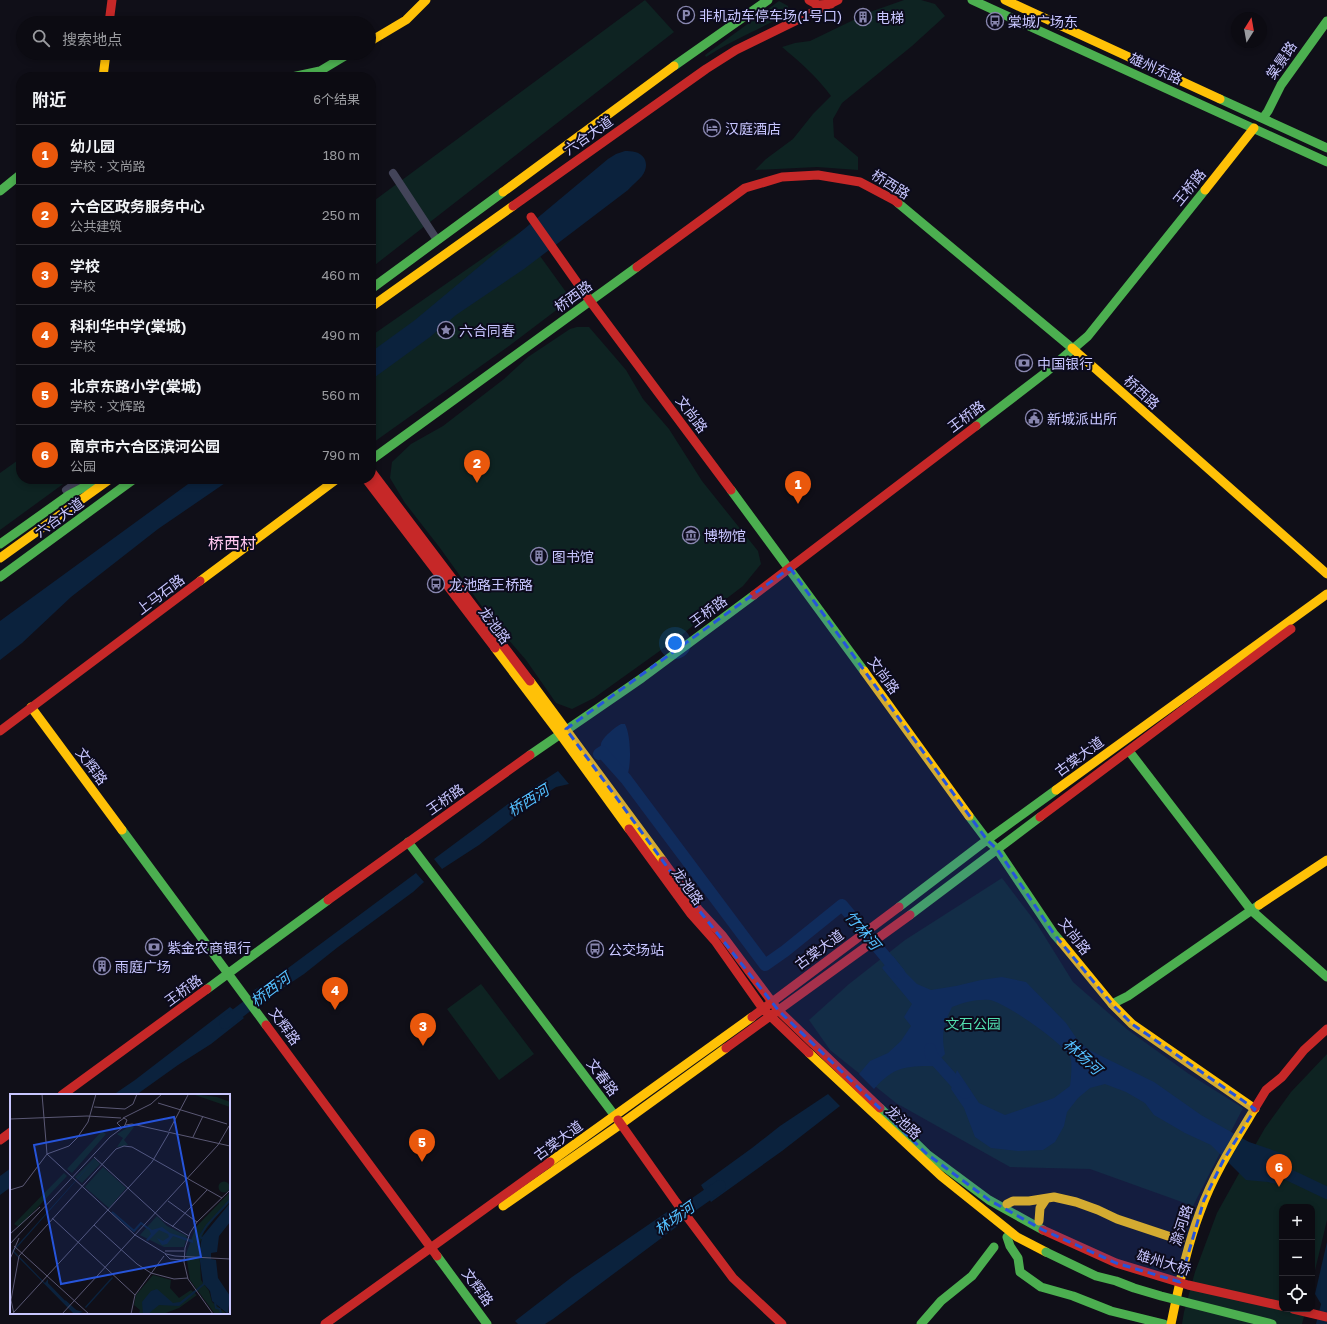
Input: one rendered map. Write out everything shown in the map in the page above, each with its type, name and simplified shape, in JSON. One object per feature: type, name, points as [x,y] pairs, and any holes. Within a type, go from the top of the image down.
[{"type":"main road","points":[[110,16],[112,0]]},
{"type":"main road","points":[[376,38],[406,20],[426,0]]},
{"type":"main road","name":"六合大道","points":[[376,285],[693,52],[768,0]]},
{"type":"main road","points":[[809,0],[818,5],[835,2]]},
{"type":"main road","name":"雄州东路","points":[[972,0],[1327,162]]},
{"type":"main road","name":"雄州东路","points":[[1005,0],[1327,148]]},
{"type":"main road","name":"六合大道","points":[[376,303],[706,69],[736,50],[835,2]]},
{"type":"main road","name":"棠景路","points":[[1263,118],[1268,111],[1280,85],[1327,21]]},
{"type":"main road","points":[[104,72],[105,60]]},
{"type":"main road","points":[[315,72],[320,71],[338,60]]},
{"type":"main road","name":"王桥路","points":[[63,1094],[408,842],[642,678],[790,568],[1045,373],[1088,336],[1254,128]]},
{"type":"main road","name":"桥西路","points":[[376,456],[745,188],[782,177],[818,175],[860,182],[894,200],[1073,349],[1327,574]]},
{"type":"main road","points":[[0,191],[16,178]]},
{"type":"main road","name":"文尚路","points":[[530,217],[590,301],[790,568],[987,840],[997,849],[1054,934],[1112,1004],[1132,1024],[1255,1109]]},
{"type":"main road","name":"龙池路","points":[[376,478],[563,732],[691,914],[715,941],[767,1012],[941,1176],[1017,1238],[1096,1276],[1116,1281],[1134,1288],[1272,1324]]},
{"type":"main road","points":[[0,544],[69,495],[92,484]]},
{"type":"main road","name":"六合大道","points":[[0,558],[103,484]]},
{"type":"main road","name":"六合大道","points":[[0,577],[127,484]]},
{"type":"main road","name":"上马石路","points":[[0,730],[330,484]]},
{"type":"main road","name":"龙池路","points":[[370,484],[698,908],[722,935],[778,1010],[928,1154],[989,1200],[1042,1230]]},
{"type":"main road","name":"古棠大道","points":[[326,1324],[433,1250],[621,1124],[767,1012],[772,1001],[987,840],[1327,594]]},
{"type":"main road","name":"古棠大道","points":[[338,1324],[433,1250],[615,1116],[767,1012],[778,1010],[876,940],[1327,602]]},
{"type":"main road","name":"文辉路","points":[[31,707],[487,1324]]},
{"type":"main road","points":[[1129,751],[1251,910],[1327,977]]},
{"type":"main road","name":"文春路","points":[[408,842],[621,1124],[676,1202],[733,1278],[782,1324]]},
{"type":"main road","points":[[1112,1004],[1128,996],[1251,910],[1327,860]]},
{"type":"main road","points":[[1255,1109],[1266,1090],[1282,1077],[1304,1050],[1327,1029]]},
{"type":"main road","name":"滁河路","points":[[1171,1324],[1186,1254],[1200,1211],[1223,1161],[1255,1109]]},
{"type":"main road","points":[[0,1140],[10,1133]]},
{"type":"main road","points":[[1007,1204],[1013,1201],[1029,1201],[1054,1197],[1076,1202],[1117,1219],[1180,1240]]},
{"type":"main road","points":[[1038,1221],[1040,1208],[1046,1199]]},
{"type":"main road","name":"雄州大桥","points":[[1042,1230],[1116,1263],[1188,1284],[1279,1305]]},
{"type":"main road","points":[[1007,1237],[1010,1246],[1018,1258],[1020,1272],[1041,1286],[1111,1310],[1164,1324]]},
{"type":"main road","points":[[1018,1258],[1027,1244]]},
{"type":"main road","points":[[921,1324],[941,1301],[972,1276],[994,1247]]},
{"type":"main road","points":[[1306,1312],[1327,1317]]},
{"type":"street","points":[[393,173],[437,240]]},
{"type":"street","points":[[0,537],[75,484]]},
{"type":"highlighted area","points":[[790,568],[987,840],[997,849],[1054,934],[1112,1004],[1132,1024],[1255,1109],[1223,1161],[1204,1200],[1180,1282],[1116,1263],[1043,1230],[989,1200],[927,1154],[778,1010],[698,909],[566,729]]},
{"type":"green space","points":[[645,0],[674,32],[376,264],[376,199]]},
{"type":"green space","points":[[904,0],[921,0],[935,4],[945,16],[912,46],[842,103],[833,119],[834,137],[858,157],[858,170],[817,167],[755,170],[766,159],[793,139],[813,114],[831,96],[808,70],[782,47],[810,41],[870,12]]},
{"type":"green space","points":[[779,1],[788,6],[789,13],[726,45],[706,57],[705,55]]},
{"type":"green space","points":[[522,231],[571,299],[509,346],[376,441],[376,333]]},
{"type":"green space","points":[[577,327],[589,327],[626,370],[643,399],[669,429],[702,481],[758,551],[761,564],[743,586],[682,635],[594,698],[572,709],[556,703],[526,660],[493,622],[440,548],[405,503],[390,478],[392,462],[411,444],[443,426],[504,379],[528,357],[570,329]]},
{"type":"green space","points":[[16,462],[16,484],[63,484],[0,530],[0,473]]},
{"type":"green space","name":"文石公园","points":[[1002,878],[1037,924],[1073,982],[1128,1030],[1189,1074],[1243,1108],[1193,1206],[1090,1169],[1010,1167],[896,1103],[830,1050],[809,1020],[849,984],[905,940]]},
{"type":"green space","points":[[481,984],[534,1054],[499,1080],[447,1009]]},
{"type":"green space","points":[[1327,1054],[1327,1220],[1315,1270],[1315,1204],[1279,1204],[1279,1312],[1305,1312],[1302,1324],[1182,1324],[1195,1272],[1217,1213],[1265,1128],[1291,1092]]},
{"type":"water","points":[[625,151],[633,151],[642,156],[646,162],[646,169],[644,173],[628,190],[524,269],[456,315],[430,337],[376,376],[376,348],[415,320],[608,159]]},
{"type":"water","points":[[188,484],[224,484],[158,529],[71,597],[22,643],[0,660],[0,621]]},
{"type":"water","points":[[621,724],[625,724],[630,744],[630,759],[626,779],[609,764],[601,749],[601,744],[604,739],[612,730]]},
{"type":"water","points":[[558,771],[569,784],[556,787],[544,795],[479,845],[442,869],[434,859],[508,804]]},
{"type":"water","points":[[416,873],[424,882],[413,892],[304,974],[280,990],[265,1004],[254,990],[272,980]]},
{"type":"water","points":[[893,956],[917,984],[931,990],[1002,977],[1026,982],[1066,1023],[1079,1042],[1091,1051],[1154,1082],[1201,1115],[1249,1142],[1287,1155],[1281,1185],[1246,1180],[1211,1145],[1185,1133],[1154,1115],[1145,1103],[1126,1092],[1105,1084],[1090,1088],[1078,1098],[1067,1112],[1064,1126],[1055,1142],[1043,1150],[1018,1151],[991,1148],[975,1137],[964,1108],[951,1089],[957,1070],[979,1103],[1005,1115],[1054,1098],[1070,1086],[1071,1059],[1059,1044],[1034,1025],[1008,1008],[990,1000],[971,1001],[952,1007],[947,1019],[943,1036],[945,1054],[933,1066],[915,1066],[900,1069],[887,1076],[874,1089],[859,1074],[870,1061],[888,1053],[901,1041],[911,1026],[904,1017],[912,1004],[882,968]]},
{"type":"water","points":[[230,1007],[244,1018],[211,1044],[137,1094],[114,1094]]},
{"type":"water","points":[[828,1094],[840,1106],[782,1151],[711,1202],[701,1185],[780,1126]]},
{"type":"water","points":[[10,1169],[10,1188],[0,1195],[0,1176]]},
{"type":"water","points":[[667,1212],[679,1225],[553,1319],[545,1324],[518,1324],[515,1321],[572,1277]]},
{"type":"water","points":[[1327,1242],[1327,1324],[1316,1324],[1321,1304],[1315,1294]]},
{"type":"waterway","name":"竹林河","points":[[599,754],[602,752],[626,779],[765,965],[785,951],[842,905],[899,973]]},
{"type":"waterway","name":"桥西河","points":[[225,1023],[272,987]]},
{"type":"waterway","name":"竹林河","points":[[930,1049],[931,1055],[965,1093]]},
{"type":"waterway","name":"林场河","points":[[1268,1165],[1327,1193]]},
{"type":"waterway","name":"林场河","points":[[660,1228],[720,1186]]},
{"type":"traffic: fast","points":[[674,66],[768,0]]},
{"type":"traffic: fast","points":[[972,0],[1327,162]]},
{"type":"traffic: fast","points":[[1263,118],[1281,85],[1327,21]]},
{"type":"traffic: fast","points":[[315,72],[320,71],[338,60]]},
{"type":"traffic: fast","points":[[1220,99],[1327,148]]},
{"type":"traffic: fast","points":[[0,191],[16,178]]},
{"type":"traffic: fast","points":[[976,426],[1045,373],[1088,336],[1205,190]]},
{"type":"traffic: fast","points":[[376,285],[503,192]]},
{"type":"traffic: fast","points":[[898,203],[1072,348]]},
{"type":"traffic: fast","points":[[376,456],[637,267]]},
{"type":"traffic: fast","points":[[0,544],[69,495],[90,484]]},
{"type":"traffic: fast","points":[[0,577],[127,484]]},
{"type":"traffic: fast","points":[[731,490],[864,671]]},
{"type":"traffic: fast","points":[[530,755],[642,678],[754,595]]},
{"type":"traffic: fast","points":[[1129,751],[1251,910],[1327,977]]},
{"type":"traffic: fast","points":[[899,907],[1056,790]]},
{"type":"traffic: fast","points":[[969,816],[987,840],[997,849],[1054,934],[1061,942]]},
{"type":"traffic: fast","points":[[910,915],[1040,817]]},
{"type":"traffic: fast","points":[[122,830],[266,1025]]},
{"type":"traffic: fast","points":[[408,842],[618,1120]]},
{"type":"traffic: fast","points":[[207,989],[328,900]]},
{"type":"traffic: fast","points":[[1112,1004],[1128,996],[1259,905]]},
{"type":"traffic: fast","points":[[880,1108],[927,1154],[989,1200],[1043,1230]]},
{"type":"traffic: fast","points":[[1007,1237],[1010,1246],[1018,1258],[1020,1272],[1041,1287],[1073,1296],[1111,1311],[1164,1324]]},
{"type":"traffic: fast","points":[[921,1324],[941,1301],[972,1276],[994,1247]]},
{"type":"traffic: fast","points":[[1046,1252],[1096,1276],[1161,1296],[1272,1324]]},
{"type":"traffic: fast","points":[[437,1256],[487,1324]]},
{"type":"traffic: slow","points":[[376,38],[406,20],[426,0]]},
{"type":"traffic: slow","points":[[1005,0],[1220,99]]},
{"type":"traffic: slow","points":[[104,72],[105,60]]},
{"type":"traffic: slow","points":[[503,192],[674,66]]},
{"type":"traffic: slow","points":[[1205,190],[1254,128]]},
{"type":"traffic: slow","points":[[376,303],[513,206]]},
{"type":"traffic: slow","points":[[1072,348],[1327,574]]},
{"type":"traffic: slow","points":[[0,558],[103,484]]},
{"type":"traffic: slow","points":[[200,581],[330,484]]},
{"type":"traffic: slow","points":[[1056,790],[1327,594]]},
{"type":"traffic: slow","points":[[495,648],[629,829]]},
{"type":"traffic: slow","points":[[864,671],[969,816]]},
{"type":"traffic: slow","points":[[530,681],[663,861]]},
{"type":"traffic: slow","points":[[31,707],[122,830]]},
{"type":"traffic: slow","points":[[1259,905],[1327,860]]},
{"type":"traffic: slow","points":[[1061,942],[1112,1004],[1132,1024],[1255,1109]]},
{"type":"traffic: slow","points":[[550,1162],[752,1017]]},
{"type":"traffic: slow","points":[[503,1206],[621,1124],[726,1048]]},
{"type":"traffic: slow","points":[[809,1053],[941,1176],[1017,1237],[1046,1252]]},
{"type":"traffic: slow","points":[[1171,1324],[1187,1254],[1205,1198],[1225,1158],[1255,1108]]},
{"type":"traffic: slow","points":[[1007,1204],[1013,1201],[1029,1201],[1054,1197],[1076,1202],[1117,1219],[1180,1240]]},
{"type":"traffic: slow","points":[[1039,1221],[1040,1208],[1046,1199]]},
{"type":"traffic: jam","points":[[110,16],[112,0]]},
{"type":"traffic: jam","points":[[809,0],[818,5],[831,4]]},
{"type":"traffic: jam","points":[[513,206],[706,69],[736,50],[838,0]]},
{"type":"traffic: jam","points":[[637,267],[745,188],[782,177],[818,175],[860,182],[898,203]]},
{"type":"traffic: jam","points":[[531,217],[590,301],[731,490]]},
{"type":"traffic: jam","points":[[754,595],[976,426]]},
{"type":"traffic: jam","points":[[376,478],[530,681]]},
{"type":"traffic: jam","points":[[370,484],[495,648]]},
{"type":"traffic: jam","points":[[0,731],[200,581]]},
{"type":"traffic: jam","points":[[1040,817],[1291,629]]},
{"type":"traffic: jam","points":[[328,900],[530,755]]},
{"type":"traffic: jam","points":[[629,829],[691,914],[715,941],[763,1009],[809,1053]]},
{"type":"traffic: jam","points":[[663,861],[698,909],[722,935],[778,1010],[880,1108]]},
{"type":"traffic: jam","points":[[752,1017],[899,907]]},
{"type":"traffic: jam","points":[[726,1048],[910,915]]},
{"type":"traffic: jam","points":[[63,1094],[207,989]]},
{"type":"traffic: jam","points":[[266,1025],[437,1256]]},
{"type":"traffic: jam","points":[[1255,1108],[1266,1090],[1282,1077],[1304,1050],[1327,1029]]},
{"type":"traffic: jam","points":[[618,1120],[676,1202],[733,1278],[782,1324]]},
{"type":"traffic: jam","points":[[0,1140],[10,1133]]},
{"type":"traffic: jam","points":[[325,1324],[550,1162]]},
{"type":"traffic: jam","points":[[1043,1230],[1116,1263],[1188,1285],[1279,1305]]},
{"type":"traffic: jam","points":[[1306,1312],[1327,1317]]},
{"type":"place","name":"非机动车停车场(1号口)","points":[[686,15]]},
{"type":"place","name":"电梯","points":[[863,17]]},
{"type":"place","name":"棠城广场东","points":[[995,21]]},
{"type":"place","name":"汉庭酒店","points":[[712,128]]},
{"type":"place","name":"六合同春","points":[[446,330]]},
{"type":"place","name":"中国银行","points":[[1024,363]]},
{"type":"place","name":"新城派出所","points":[[1034,418]]},
{"type":"place","name":"六合区政务服务中心","points":[[477,483]]},
{"type":"place","name":"幼儿园","points":[[798,504]]},
{"type":"place","name":"博物馆","points":[[691,535]]},
{"type":"place","name":"图书馆","points":[[539,556]]},
{"type":"place","name":"龙池路王桥路","points":[[436,584]]},
{"type":"place","name":"紫金农商银行","points":[[154,947]]},
{"type":"place","name":"公交场站","points":[[595,949]]},
{"type":"place","name":"雨庭广场","points":[[102,966]]},
{"type":"place","name":"科利华中学(棠城)","points":[[335,1010]]},
{"type":"place","name":"学校","points":[[423,1046]]},
{"type":"place","name":"北京东路小学(棠城)","points":[[422,1162]]},
{"type":"place","name":"南京市六合区滨河公园","points":[[1279,1187]]},
{"type":"district","name":"桥西村","points":[[232,543]]}]
